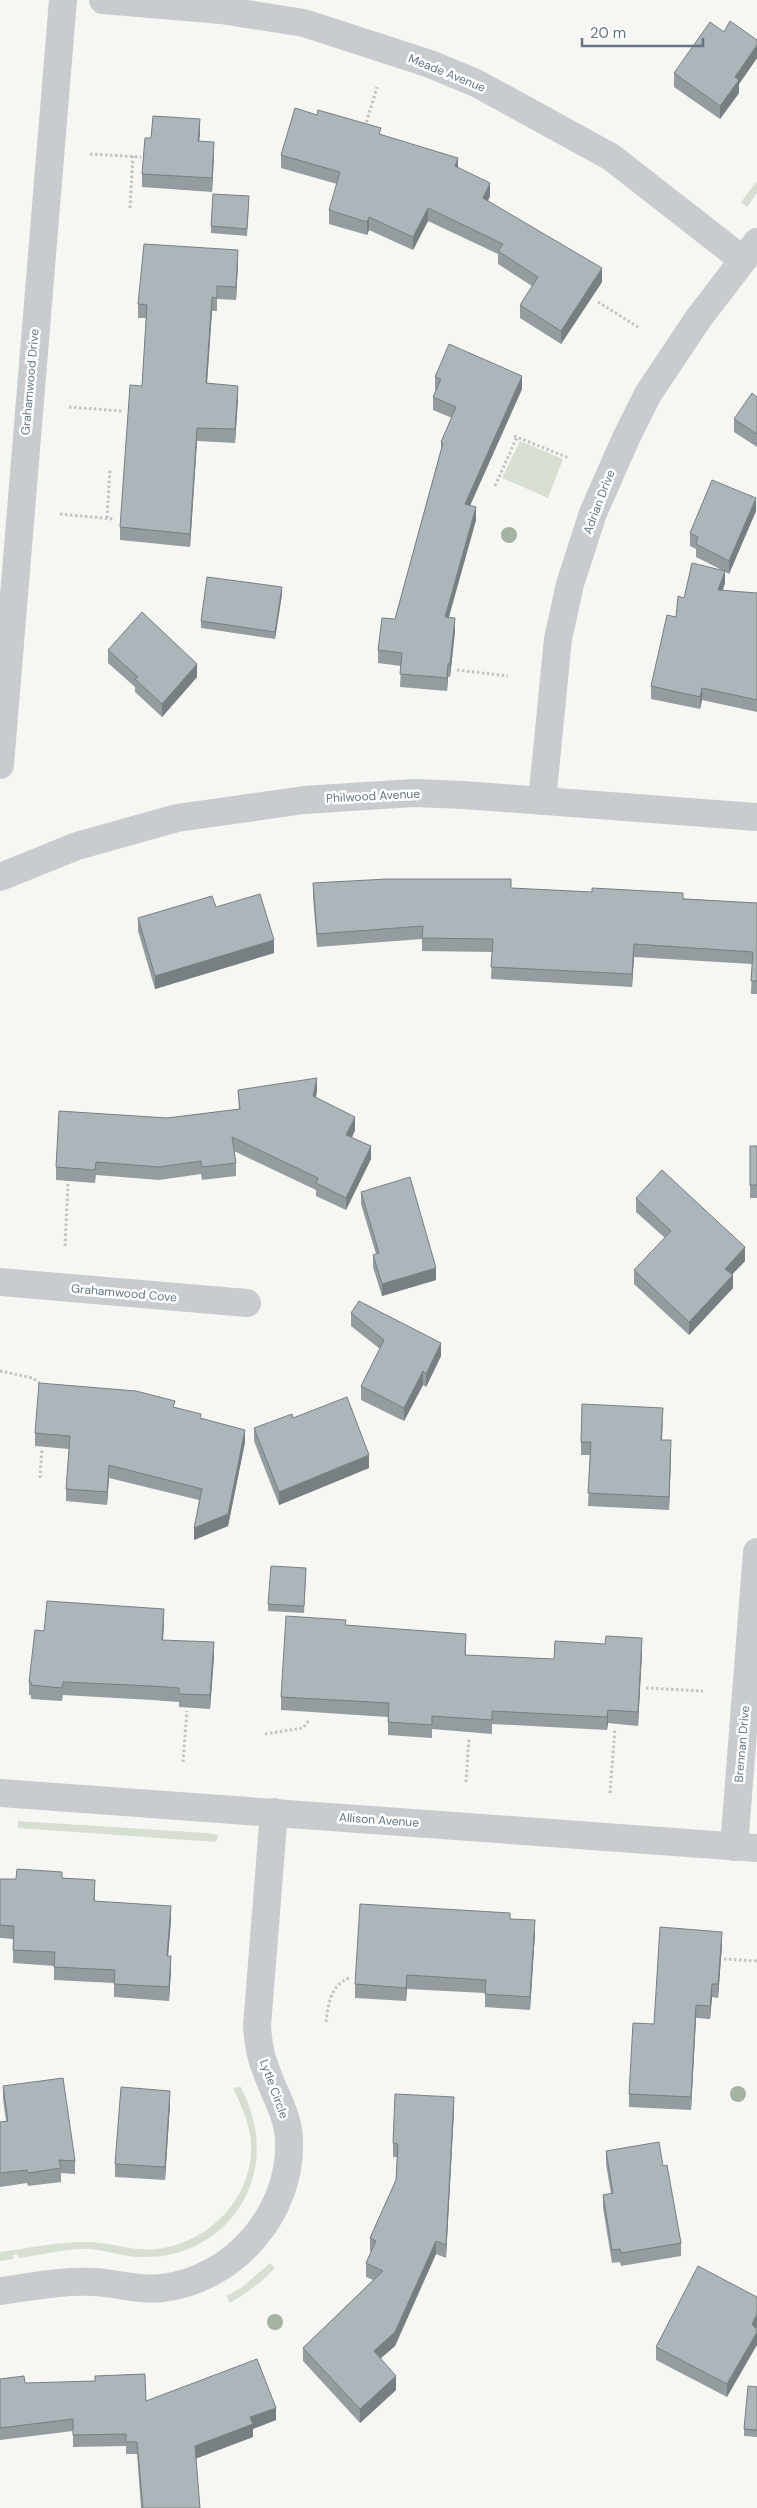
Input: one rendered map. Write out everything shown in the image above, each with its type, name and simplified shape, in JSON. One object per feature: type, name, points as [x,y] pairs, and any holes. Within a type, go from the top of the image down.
[{"type":"street","name":"Grahamwood Drive","points":[[0,765],[63,0]]},
{"type":"street","name":"Meade Avenue","points":[[104,0],[221,10],[304,24],[430,64],[476,83],[612,157],[750,251]]},
{"type":"street","name":"Adrian Drive","points":[[542,801],[558,639],[570,584],[593,513],[648,394],[698,319],[750,251]]},
{"type":"street","name":"Philwood Avenue","points":[[0,877],[77,846],[177,818],[304,800],[414,793],[757,817]]},
{"type":"street","name":"Grahamwood Cove","points":[[0,1282],[247,1303]]},
{"type":"street","name":"Brennan Drive","points":[[746,1848],[757,1552]]},
{"type":"street","name":"Allison Avenue","points":[[0,1793],[746,1848]]},
{"type":"street","name":"Lytle Circle","points":[[0,2291],[68,2282],[95,2282],[160,2289],[184,2285],[203,2277],[240,2253],[264,2225],[281,2188],[289,2138],[286,2118],[263,2063],[257,2026],[274,1812]]},
{"type":"path","points":[[364,131],[378,87]]},
{"type":"path","points":[[90,154],[141,157]]},
{"type":"path","points":[[130,208],[133,156]]},
{"type":"path","points":[[598,302],[638,327]]},
{"type":"path","points":[[69,407],[122,410]]},
{"type":"path","points":[[495,486],[515,436],[568,458]]},
{"type":"path","points":[[107,518],[110,469]]},
{"type":"path","points":[[60,514],[113,519]]},
{"type":"path","points":[[457,670],[508,676]]},
{"type":"path","points":[[65,1246],[68,1184]]},
{"type":"path","points":[[0,1371],[33,1378],[40,1382],[45,1392]]},
{"type":"path","points":[[40,1478],[42,1448]]},
{"type":"path","points":[[646,1688],[703,1691]]},
{"type":"path","points":[[183,1762],[186,1712]]},
{"type":"path","points":[[265,1734],[303,1728],[308,1720]]},
{"type":"path","points":[[610,1793],[615,1728]]},
{"type":"path","points":[[466,1782],[469,1738]]},
{"type":"path","points":[[724,1959],[757,1961]]},
{"type":"path","points":[[326,2022],[334,1991],[340,1981],[349,1978]]},
{"type":"shaded area","points":[[757,181],[757,193],[747,207],[741,202]]},
{"type":"shaded area","points":[[520,441],[563,459],[548,498],[502,478]]},
{"type":"shaded area","points":[[18,1821],[218,1835],[216,1842],[18,1828]]},
{"type":"shaded area","points":[[241,2087],[247,2099],[254,2124],[257,2150],[256,2163],[249,2189],[241,2204],[232,2218],[220,2230],[191,2248],[158,2256],[135,2257],[80,2249],[18,2258],[17,2254],[13,2255],[13,2259],[0,2261],[0,2252],[65,2243],[96,2242],[140,2249],[158,2249],[178,2244],[197,2236],[214,2225],[239,2194],[247,2175],[251,2155],[250,2134],[241,2105],[233,2088]]},
{"type":"shaded area","points":[[270,2263],[275,2268],[270,2273],[254,2287],[230,2303],[226,2296],[241,2288]]},
{"type":"building","points":[[730,21],[757,40],[757,45],[735,77],[739,80],[720,106],[674,73],[710,22],[724,32]]},
{"type":"building","points":[[295,108],[317,115],[318,110],[381,128],[379,134],[458,158],[455,166],[490,183],[483,198],[602,268],[561,331],[520,305],[538,277],[498,251],[503,244],[428,208],[413,237],[369,217],[367,222],[329,210],[340,172],[281,155]]},
{"type":"building","points":[[153,116],[200,119],[198,141],[214,142],[212,178],[142,174],[145,138],[151,138]]},
{"type":"building","points":[[213,194],[249,196],[247,229],[211,226]]},
{"type":"building","points":[[144,244],[238,250],[236,287],[217,286],[217,298],[212,297],[206,383],[238,386],[235,429],[197,428],[190,534],[120,527],[130,385],[142,386],[147,305],[138,304]]},
{"type":"building","points":[[449,344],[522,376],[465,504],[476,507],[445,617],[455,618],[447,678],[400,674],[402,653],[378,650],[382,618],[395,619],[443,443],[441,442],[456,407],[433,397],[441,379],[435,377]]},
{"type":"building","points":[[752,393],[757,397],[757,434],[734,419]]},
{"type":"building","points":[[712,480],[756,498],[729,561],[696,544],[698,537],[690,533]]},
{"type":"building","points":[[692,563],[725,571],[718,590],[757,593],[757,700],[702,688],[700,697],[651,686],[667,615],[676,617],[678,596],[684,598]]},
{"type":"building","points":[[207,577],[282,587],[275,632],[201,621]]},
{"type":"building","points":[[142,612],[197,664],[162,704],[135,679],[138,677],[108,650]]},
{"type":"building","points":[[387,879],[511,879],[511,888],[592,892],[592,888],[683,893],[683,899],[757,903],[757,981],[751,981],[753,952],[634,944],[632,974],[491,967],[493,939],[422,938],[423,926],[317,934],[313,883]]},
{"type":"building","points":[[260,894],[274,940],[155,976],[138,918],[212,896],[216,907]]},
{"type":"building","points":[[317,1078],[313,1096],[355,1117],[346,1135],[371,1146],[346,1198],[316,1183],[318,1178],[232,1137],[236,1163],[202,1167],[201,1161],[159,1167],[96,1162],[95,1170],[56,1167],[59,1111],[167,1118],[240,1109],[238,1090]]},
{"type":"building","points":[[750,1146],[757,1146],[757,1185],[750,1185]]},
{"type":"building","points":[[662,1170],[745,1247],[725,1269],[733,1275],[689,1322],[634,1270],[671,1231],[636,1198]]},
{"type":"building","points":[[410,1177],[436,1268],[382,1284],[373,1255],[379,1253],[361,1192]]},
{"type":"building","points":[[359,1301],[441,1343],[426,1374],[423,1371],[404,1408],[361,1386],[384,1340],[351,1313]]},
{"type":"building","points":[[39,1383],[136,1391],[175,1401],[173,1407],[201,1414],[200,1418],[245,1430],[228,1514],[194,1528],[202,1489],[109,1465],[107,1492],[66,1489],[70,1436],[35,1433]]},
{"type":"building","points":[[347,1397],[369,1455],[279,1492],[254,1428],[292,1414],[293,1418]]},
{"type":"building","points":[[582,1404],[663,1408],[661,1440],[671,1440],[669,1497],[588,1493],[591,1442],[581,1442]]},
{"type":"building","points":[[271,1566],[306,1568],[304,1606],[268,1604]]},
{"type":"building","points":[[47,1601],[164,1609],[162,1640],[214,1642],[210,1695],[179,1694],[179,1688],[152,1686],[63,1682],[62,1688],[31,1685],[31,1682],[29,1682],[35,1630],[44,1631]]},
{"type":"building","points":[[286,1616],[346,1620],[345,1625],[466,1634],[465,1655],[554,1659],[555,1641],[605,1644],[606,1636],[642,1638],[638,1712],[608,1710],[607,1717],[492,1711],[492,1720],[432,1716],[432,1725],[388,1722],[389,1703],[281,1697]]},
{"type":"building","points":[[17,1869],[62,1872],[62,1878],[95,1880],[94,1901],[171,1906],[167,1956],[171,1956],[169,1987],[114,1984],[115,1970],[54,1967],[55,1952],[13,1950],[14,1926],[0,1925],[0,1879],[16,1879]]},
{"type":"building","points":[[360,1904],[510,1913],[510,1919],[535,1920],[530,1997],[485,1994],[486,1980],[407,1975],[406,1988],[355,1984]]},
{"type":"building","points":[[660,1927],[722,1932],[718,1984],[712,1984],[710,2006],[696,2005],[691,2097],[629,2094],[633,2023],[654,2024]]},
{"type":"building","points":[[63,2078],[75,2161],[59,2160],[61,2168],[28,2173],[27,2170],[0,2173],[0,2122],[8,2121],[3,2086]]},
{"type":"building","points":[[121,2087],[170,2091],[165,2167],[115,2164]]},
{"type":"building","points":[[395,2094],[454,2097],[446,2245],[436,2241],[395,2332],[374,2351],[396,2376],[360,2409],[303,2348],[383,2271],[366,2263],[376,2241],[370,2238],[396,2180],[398,2144],[393,2143]]},
{"type":"building","points":[[659,2142],[663,2166],[667,2165],[681,2243],[621,2253],[620,2249],[612,2250],[603,2195],[613,2193],[606,2151]]},
{"type":"building","points":[[698,2266],[757,2297],[757,2314],[752,2324],[757,2332],[727,2384],[656,2347]]},
{"type":"building","points":[[257,2359],[276,2408],[250,2417],[253,2424],[195,2446],[200,2508],[143,2508],[137,2442],[126,2442],[126,2434],[73,2435],[73,2419],[0,2428],[0,2379],[24,2376],[25,2383],[95,2381],[95,2376],[145,2374],[146,2401]]},
{"type":"building","points":[[748,2386],[757,2387],[757,2430],[744,2429]]}]
